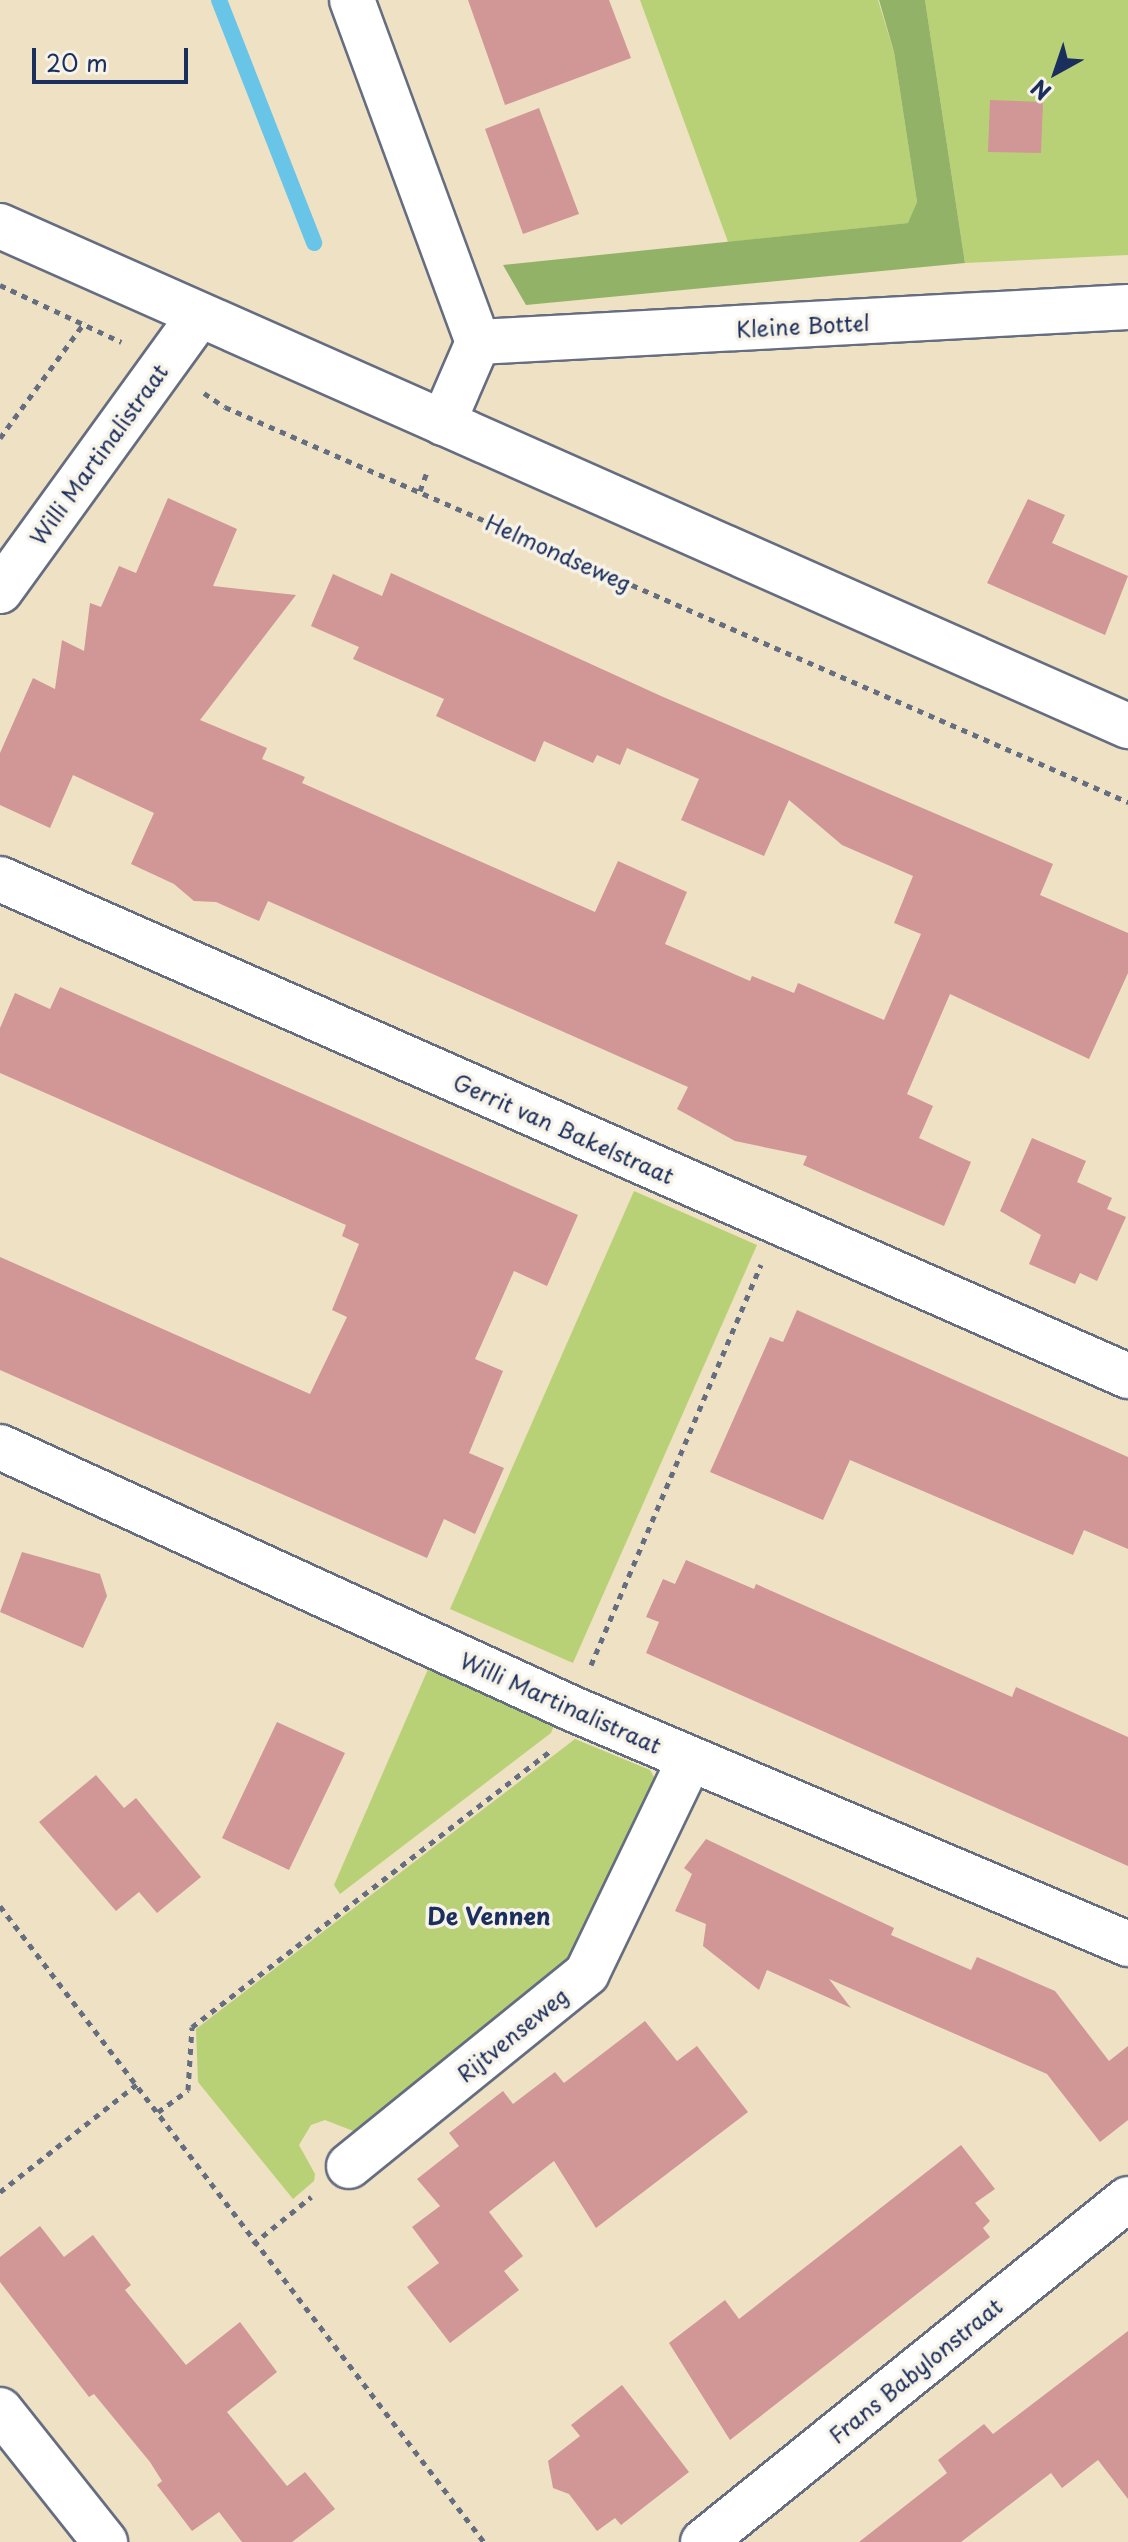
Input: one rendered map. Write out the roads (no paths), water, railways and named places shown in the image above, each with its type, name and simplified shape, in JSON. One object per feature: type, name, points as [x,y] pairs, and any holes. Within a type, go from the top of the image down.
[{"type":"street","points":[[352,0],[478,342],[443,423]]},
{"type":"street","points":[[0,226],[198,317],[1128,726]]},
{"type":"street","name":"Kleine Bottel","points":[[478,342],[1128,307]]},
{"type":"street","name":"Willi Martinalistraat","points":[[0,591],[198,317]]},
{"type":"street","name":"Gerrit van Bakelstraat","points":[[0,879],[1128,1376]]},
{"type":"street","name":"Willi Martinalistraat","points":[[0,1447],[690,1759],[1128,1944]]},
{"type":"street","name":"Rijtvenseweg","points":[[349,2166],[587,1973],[690,1759]]},
{"type":"street","name":"Frans Babylonstraat","points":[[703,2542],[1128,2199]]},
{"type":"street","points":[[0,2410],[105,2542]]},
{"type":"waterway","points":[[219,0],[314,243]]},
{"type":"district","name":"De Vennen","points":[[489,1916]]}]
